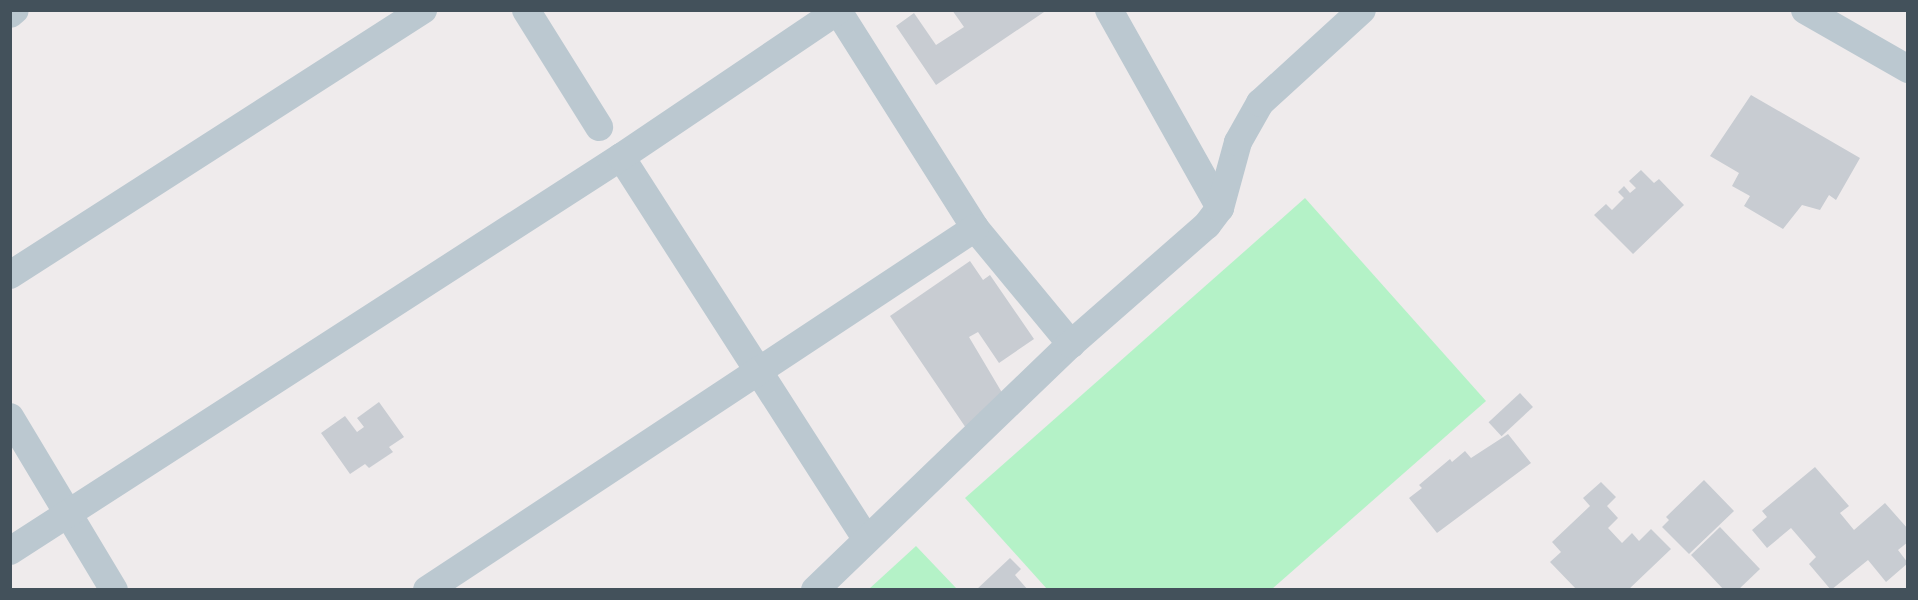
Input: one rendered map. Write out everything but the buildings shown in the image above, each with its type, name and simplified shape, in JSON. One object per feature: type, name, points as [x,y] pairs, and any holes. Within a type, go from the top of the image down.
[{"type":"street","points":[[10,14],[15,10]]},
{"type":"street","points":[[10,275],[423,10]]},
{"type":"street","points":[[526,10],[599,127]]},
{"type":"street","points":[[1109,10],[1220,208]]},
{"type":"street","points":[[815,590],[1071,344],[1207,225],[1220,208],[1238,142],[1260,103],[1362,10]]},
{"type":"street","points":[[1805,10],[1908,69]]},
{"type":"street","points":[[10,551],[621,157],[838,11],[975,228],[1071,344]]},
{"type":"street","points":[[621,157],[760,370],[866,539]]},
{"type":"street","points":[[427,590],[975,228]]},
{"type":"street","points":[[10,417],[114,590]]},
{"type":"green space","points":[[1305,198],[1486,401],[1272,589],[1047,589],[965,498]]},
{"type":"green space","points":[[916,546],[957,589],[869,589]]}]
